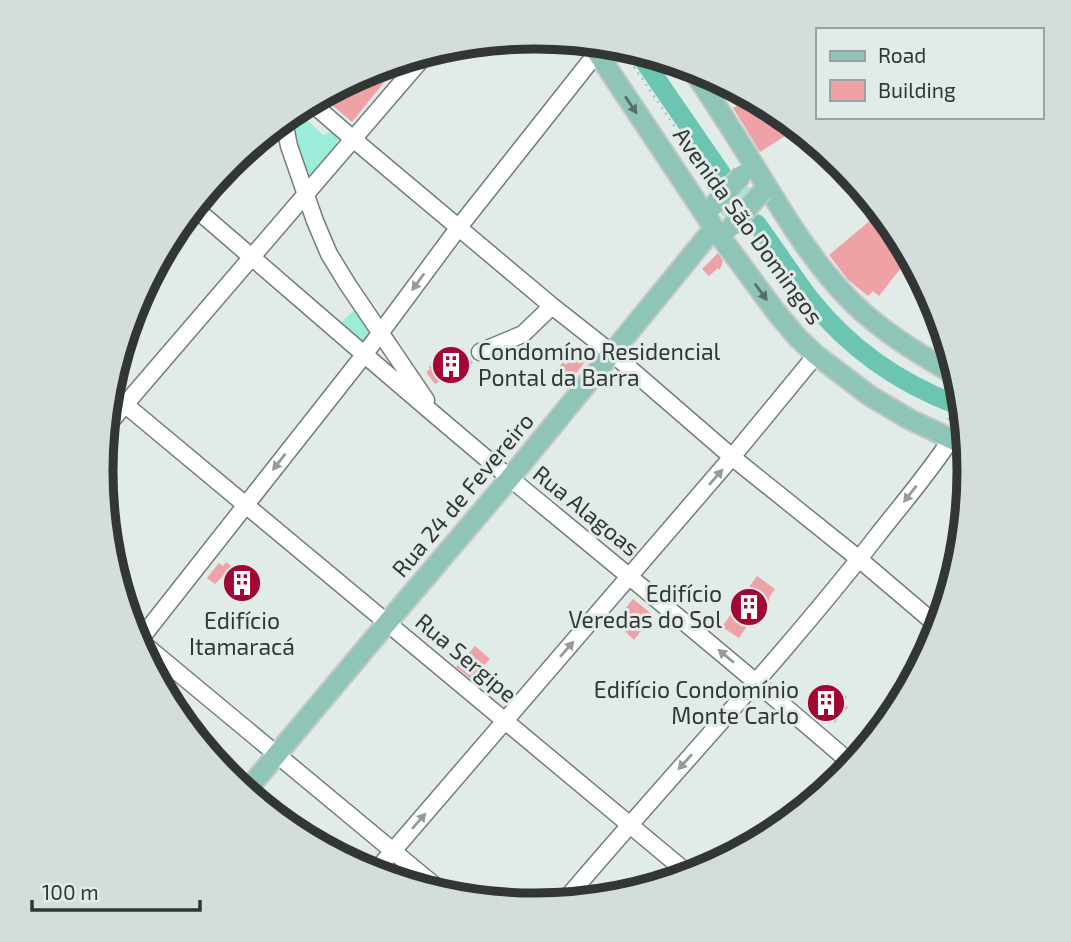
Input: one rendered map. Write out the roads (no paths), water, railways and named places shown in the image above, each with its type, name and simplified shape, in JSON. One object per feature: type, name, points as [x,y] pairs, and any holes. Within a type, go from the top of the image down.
[{"type":"main road","name":"Avenida São Domingos","points":[[597,54],[717,218],[776,312],[798,338],[870,396],[909,419],[957,441]]},
{"type":"main road","name":"Avenida São Domingos","points":[[699,82],[747,169],[833,282],[881,328],[945,369]]},
{"type":"main road","points":[[717,218],[747,169]]},
{"type":"main road","points":[[717,218],[765,190]]},
{"type":"main road","name":"Rua 24 de Fevereiro","points":[[252,784],[613,354],[717,218]]},
{"type":"street","points":[[145,629],[364,355],[593,53]]},
{"type":"street","points":[[120,400],[252,257],[416,66]]},
{"type":"street","points":[[319,109],[930,619]]},
{"type":"street","points":[[286,131],[315,221],[330,254],[380,334],[438,416]]},
{"type":"street","name":"Rua Alagoas","points":[[201,214],[364,355],[845,758]]},
{"type":"street","points":[[480,352],[523,334],[552,306]]},
{"type":"street","points":[[382,864],[733,457],[816,355]]},
{"type":"street","name":"Rua Sergipe","points":[[120,400],[681,867]]},
{"type":"street","points":[[573,891],[757,682],[957,443]]},
{"type":"street","points":[[155,654],[428,879]]},
{"type":"waterway","points":[[646,63],[721,173]]},
{"type":"waterway","points":[[757,224],[810,299],[841,333],[895,374],[952,403]]},
{"type":"place","name":"Condomíno Residencial Pontal da Barra","points":[[451,365]]},
{"type":"place","name":"Edifício Itamaracá","points":[[242,583]]},
{"type":"place","name":"Edifício Veredas do Sol","points":[[749,607]]},
{"type":"place","name":"Edifício Condomínio Monte Carlo","points":[[826,703]]}]
